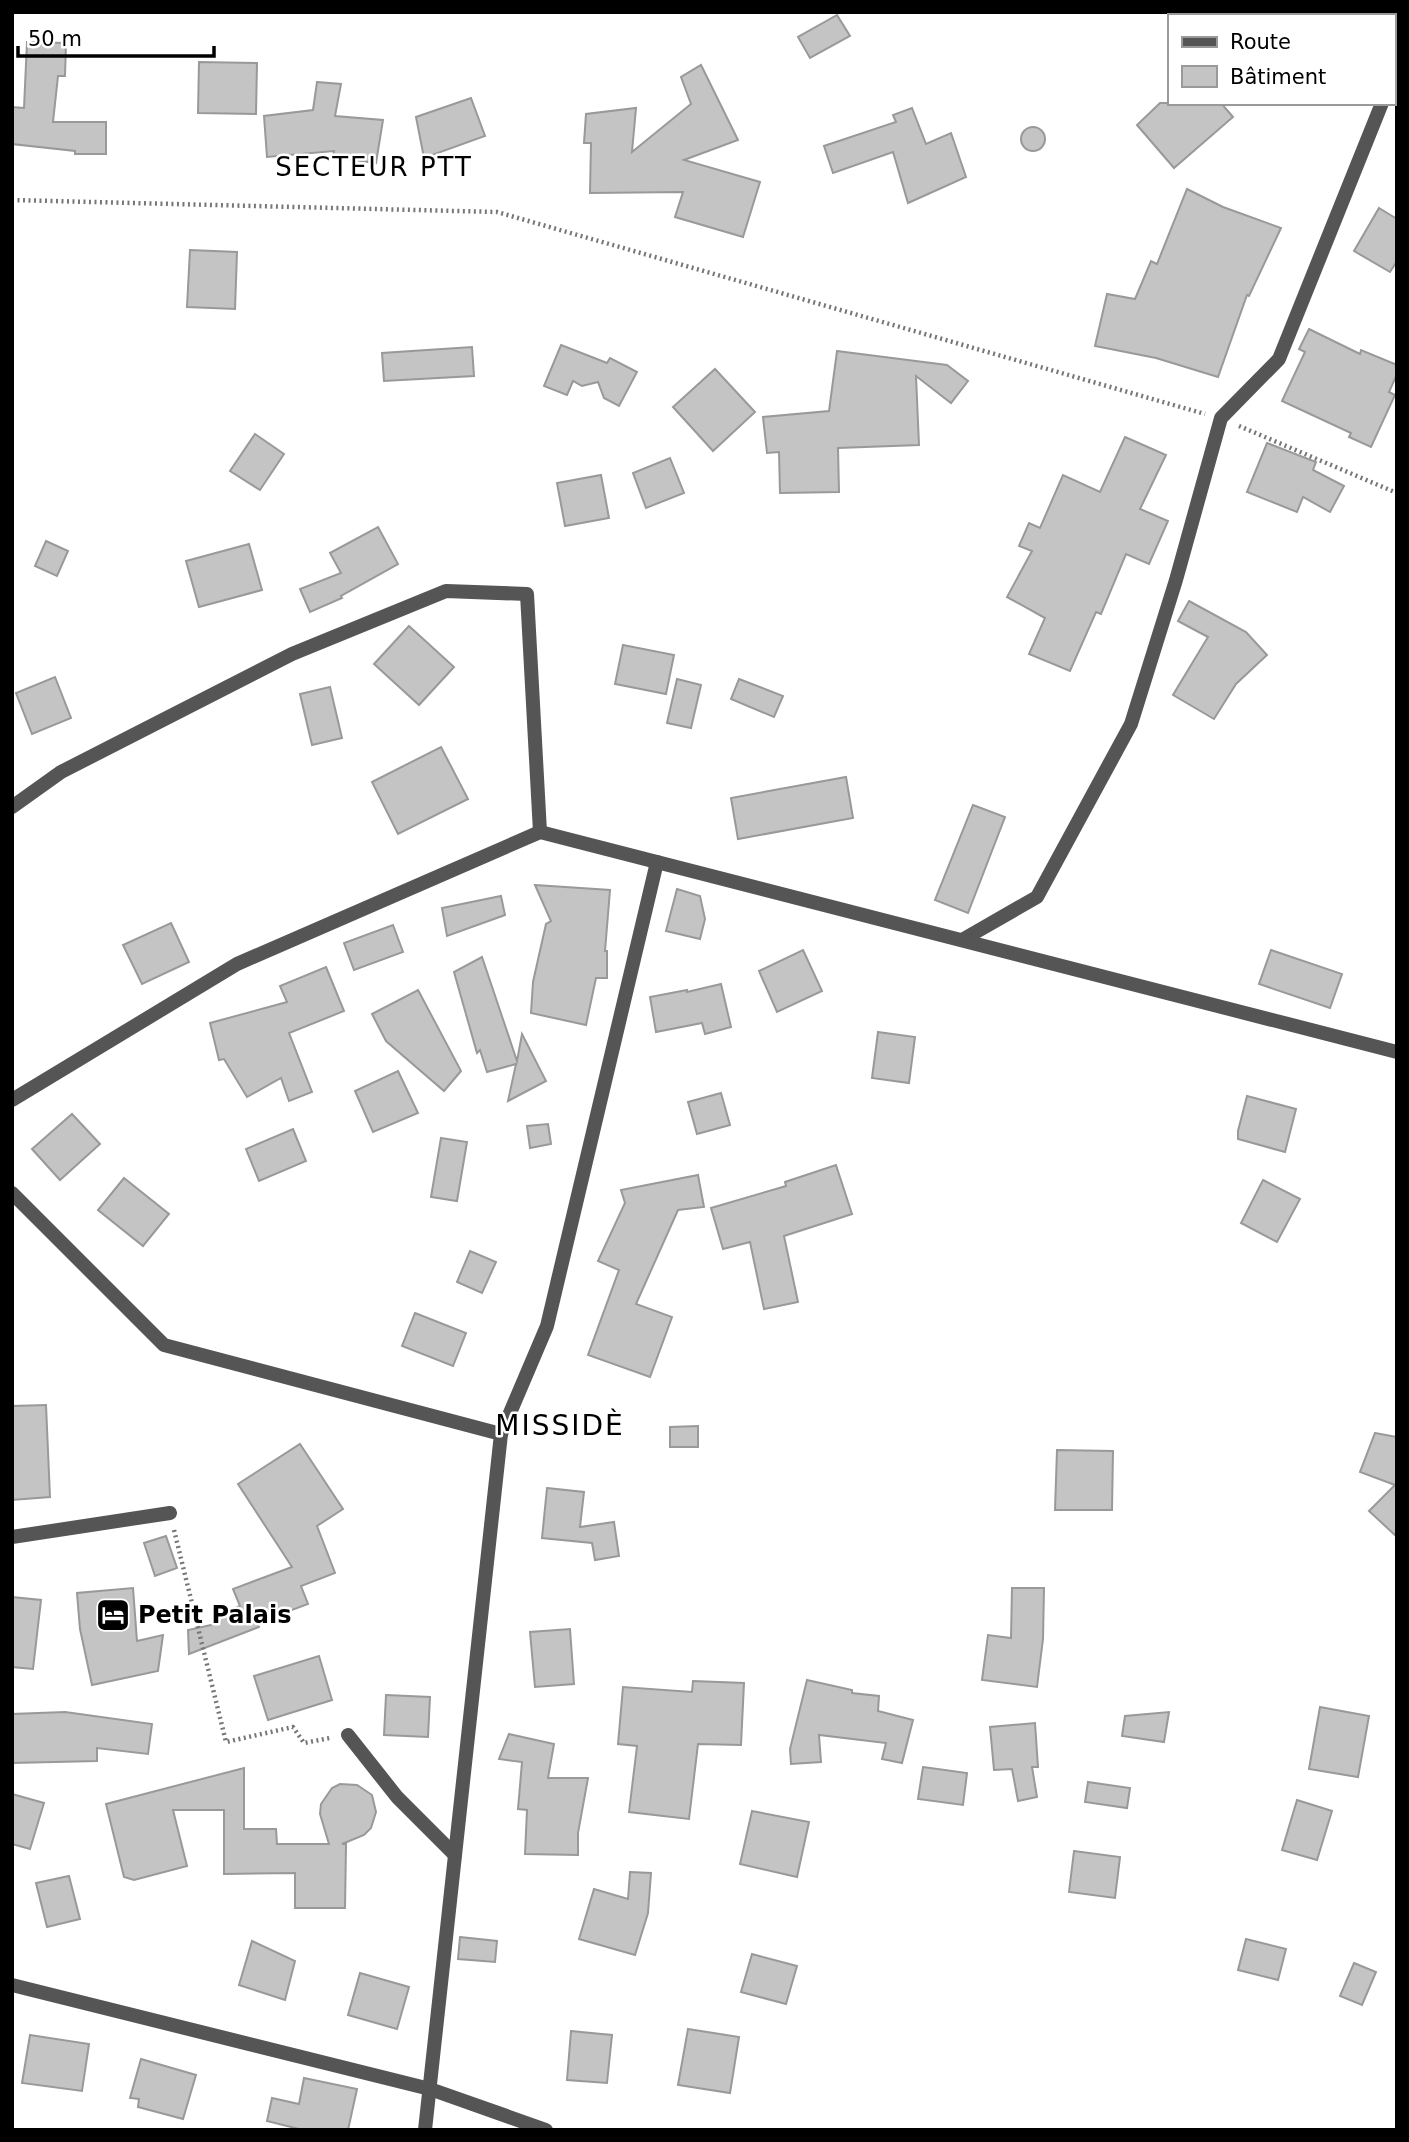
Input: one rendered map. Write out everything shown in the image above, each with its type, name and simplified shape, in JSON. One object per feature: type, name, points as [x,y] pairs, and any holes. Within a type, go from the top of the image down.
[{"type":"street","points":[[962,940],[1037,897],[1131,724],[1176,580],[1221,418],[1279,359],[1381,105]]},
{"type":"street","points":[[12,807],[61,772],[292,654],[446,591],[527,594],[540,832]]},
{"type":"street","points":[[12,1101],[237,964],[540,832],[1397,1052]]},
{"type":"street","points":[[425,2130],[501,1434],[547,1326],[657,862]]},
{"type":"street","points":[[12,1193],[164,1345],[501,1434]]},
{"type":"street","points":[[12,1537],[170,1513]]},
{"type":"street","points":[[348,1735],[397,1797],[455,1855]]},
{"type":"street","points":[[12,1985],[430,2089],[546,2130]]},
{"type":"path","points":[[12,200],[497,212],[1221,418],[1397,493]]},
{"type":"path","points":[[170,1513],[226,1741],[293,1727],[304,1743],[348,1735]]},
{"type":"building","points":[[837,15],[850,36],[810,58],[798,37]]},
{"type":"building","points":[[27,42],[66,43],[65,76],[58,76],[53,122],[106,122],[106,154],[75,154],[75,151],[12,144],[12,107],[24,108]]},
{"type":"building","points":[[199,62],[257,63],[256,114],[198,113]]},
{"type":"building","points":[[701,65],[738,140],[684,160],[760,182],[743,237],[675,217],[683,192],[590,193],[591,143],[584,143],[586,114],[636,108],[632,152],[691,104],[681,77]]},
{"type":"building","points":[[317,82],[341,84],[335,116],[383,120],[376,163],[333,157],[334,151],[267,157],[264,116],[313,110]]},
{"type":"building","points":[[471,98],[485,136],[424,158],[416,117]]},
{"type":"building","points":[[1160,103],[1223,105],[1233,117],[1174,168],[1137,125]]},
{"type":"building","points":[[912,108],[926,144],[951,133],[966,177],[908,203],[893,152],[833,173],[824,146],[896,122],[893,115]]},
{"type":"building","points":[[1028,127],[1038,127],[1045,134],[1045,144],[1038,151],[1028,151],[1021,144],[1021,134]]},
{"type":"building","points":[[1187,189],[1223,207],[1281,228],[1249,296],[1247,295],[1218,377],[1156,358],[1095,346],[1107,294],[1135,299],[1151,261],[1157,264]]},
{"type":"building","points":[[1379,208],[1397,219],[1397,261],[1390,272],[1354,251]]},
{"type":"building","points":[[190,250],[237,252],[235,309],[187,307]]},
{"type":"building","points":[[1309,329],[1360,354],[1361,350],[1397,365],[1397,374],[1389,392],[1395,395],[1371,447],[1349,437],[1351,433],[1282,401],[1305,352],[1299,349]]},
{"type":"building","points":[[561,345],[607,363],[610,358],[637,372],[619,406],[604,398],[598,382],[582,386],[573,381],[567,395],[544,386]]},
{"type":"building","points":[[472,347],[474,376],[384,381],[382,353]]},
{"type":"building","points":[[837,351],[947,365],[968,381],[951,403],[916,376],[919,445],[838,448],[839,492],[780,493],[779,452],[767,453],[763,417],[829,411]]},
{"type":"building","points":[[715,369],[755,412],[713,451],[673,407]]},
{"type":"building","points":[[255,434],[284,454],[260,490],[230,471]]},
{"type":"building","points":[[1125,437],[1166,455],[1140,509],[1168,521],[1149,564],[1126,554],[1101,614],[1096,612],[1070,671],[1029,654],[1045,618],[1007,597],[1032,551],[1019,546],[1029,523],[1040,528],[1063,475],[1100,492]]},
{"type":"building","points":[[1267,443],[1316,462],[1313,470],[1344,486],[1330,512],[1303,497],[1297,512],[1247,492]]},
{"type":"building","points":[[670,458],[684,493],[646,508],[633,473]]},
{"type":"building","points":[[601,475],[609,518],[565,526],[557,483]]},
{"type":"building","points":[[378,527],[398,564],[341,596],[342,598],[310,612],[300,589],[341,573],[330,553]]},
{"type":"building","points":[[46,541],[68,551],[57,576],[35,566]]},
{"type":"building","points":[[249,544],[262,590],[199,607],[186,561]]},
{"type":"building","points":[[1189,601],[1246,632],[1267,655],[1236,684],[1214,719],[1173,695],[1208,637],[1178,621]]},
{"type":"building","points":[[409,626],[454,667],[419,705],[374,664]]},
{"type":"building","points":[[623,645],[674,655],[666,694],[615,684]]},
{"type":"building","points":[[55,677],[71,718],[32,734],[16,693]]},
{"type":"building","points":[[677,679],[701,685],[691,728],[667,723]]},
{"type":"building","points":[[739,679],[783,696],[774,717],[731,699]]},
{"type":"building","points":[[330,687],[342,738],[312,745],[300,694]]},
{"type":"building","points":[[441,747],[468,799],[398,834],[372,782]]},
{"type":"building","points":[[846,777],[853,818],[738,839],[731,798]]},
{"type":"building","points":[[973,805],[1005,817],[968,913],[935,900]]},
{"type":"building","points":[[535,885],[610,890],[605,951],[607,978],[596,978],[586,1025],[531,1013],[533,982],[546,924],[551,921]]},
{"type":"building","points":[[677,889],[700,896],[705,919],[700,939],[666,931]]},
{"type":"building","points":[[501,896],[505,915],[447,936],[442,908]]},
{"type":"building","points":[[171,923],[189,962],[142,984],[123,945]]},
{"type":"building","points":[[393,925],[403,952],[354,970],[344,943]]},
{"type":"building","points":[[803,950],[822,991],[777,1012],[759,971]]},
{"type":"building","points":[[1271,950],[1342,974],[1330,1008],[1259,984]]},
{"type":"building","points":[[482,957],[517,1061],[522,1034],[546,1081],[508,1101],[516,1064],[487,1072],[480,1050],[477,1053],[454,972]]},
{"type":"building","points":[[326,967],[344,1011],[289,1033],[312,1092],[289,1101],[281,1078],[247,1097],[224,1059],[219,1060],[210,1023],[287,1002],[280,986]]},
{"type":"building","points":[[721,984],[731,1027],[705,1034],[702,1023],[656,1032],[650,997]]},
{"type":"building","points":[[418,990],[461,1071],[444,1091],[386,1041],[372,1014]]},
{"type":"building","points":[[878,1032],[915,1037],[909,1083],[872,1078]]},
{"type":"building","points":[[398,1071],[418,1113],[373,1132],[355,1091]]},
{"type":"building","points":[[721,1093],[730,1125],[697,1134],[688,1102]]},
{"type":"building","points":[[1247,1096],[1296,1109],[1285,1152],[1238,1139]]},
{"type":"building","points":[[72,1114],[100,1144],[60,1180],[32,1149]]},
{"type":"building","points":[[548,1124],[551,1144],[530,1148],[527,1126]]},
{"type":"building","points":[[293,1129],[306,1161],[259,1181],[246,1149]]},
{"type":"building","points":[[441,1138],[467,1142],[457,1201],[431,1197]]},
{"type":"building","points":[[836,1165],[852,1214],[784,1236],[798,1302],[764,1309],[750,1242],[723,1249],[711,1208],[786,1186],[785,1182]]},
{"type":"building","points":[[698,1175],[704,1207],[678,1210],[636,1304],[672,1317],[650,1377],[588,1355],[619,1270],[598,1261],[625,1203],[621,1190]]},
{"type":"building","points":[[124,1178],[169,1214],[143,1246],[98,1210]]},
{"type":"building","points":[[1263,1180],[1300,1199],[1277,1242],[1241,1223]]},
{"type":"building","points":[[470,1251],[496,1262],[482,1293],[457,1282]]},
{"type":"building","points":[[415,1313],[466,1333],[453,1366],[402,1346]]},
{"type":"building","points":[[46,1405],[50,1497],[12,1500],[12,1406]]},
{"type":"building","points":[[698,1426],[698,1447],[670,1447],[670,1427]]},
{"type":"building","points":[[1375,1433],[1397,1437],[1397,1537],[1369,1511],[1395,1485],[1360,1472]]},
{"type":"building","points":[[300,1444],[343,1509],[317,1526],[335,1573],[301,1586],[308,1604],[257,1623],[259,1627],[189,1654],[188,1630],[220,1623],[216,1615],[240,1606],[233,1589],[292,1567],[238,1484]]},
{"type":"building","points":[[1057,1450],[1113,1451],[1112,1510],[1055,1510]]},
{"type":"building","points":[[547,1488],[584,1492],[580,1527],[614,1522],[619,1556],[595,1560],[592,1543],[542,1538]]},
{"type":"building","points":[[166,1536],[177,1568],[155,1576],[144,1543]]},
{"type":"building","points":[[133,1588],[137,1641],[163,1635],[158,1671],[92,1685],[80,1629],[77,1593]]},
{"type":"building","points":[[1012,1588],[1044,1588],[1043,1639],[1037,1687],[982,1680],[988,1635],[1011,1638]]},
{"type":"building","points":[[12,1597],[41,1600],[33,1669],[12,1667]]},
{"type":"building","points":[[570,1629],[574,1684],[535,1687],[530,1632]]},
{"type":"building","points":[[319,1656],[332,1700],[268,1720],[254,1676]]},
{"type":"building","points":[[807,1680],[852,1690],[852,1693],[879,1696],[878,1711],[913,1720],[902,1763],[882,1759],[886,1743],[819,1735],[821,1762],[791,1764],[790,1749]]},
{"type":"building","points":[[693,1681],[744,1683],[741,1745],[698,1744],[689,1819],[629,1812],[637,1746],[618,1744],[623,1687],[692,1692]]},
{"type":"building","points":[[386,1695],[430,1697],[428,1737],[384,1735]]},
{"type":"building","points":[[1320,1707],[1369,1716],[1358,1777],[1309,1769]]},
{"type":"building","points":[[65,1712],[152,1724],[148,1754],[97,1748],[97,1761],[12,1763],[12,1714]]},
{"type":"building","points":[[1169,1712],[1164,1742],[1122,1736],[1125,1716]]},
{"type":"building","points":[[1035,1723],[1038,1767],[1032,1767],[1037,1797],[1018,1801],[1012,1769],[994,1770],[990,1727]]},
{"type":"building","points":[[509,1734],[554,1744],[548,1778],[588,1778],[578,1833],[578,1855],[525,1854],[527,1810],[518,1809],[522,1762],[499,1759]]},
{"type":"building","points":[[923,1767],[967,1773],[963,1805],[918,1799]]},
{"type":"building","points":[[244,1768],[244,1829],[276,1829],[277,1844],[329,1844],[320,1814],[321,1804],[332,1788],[340,1784],[357,1785],[372,1795],[376,1812],[371,1828],[364,1835],[342,1844],[346,1844],[345,1908],[295,1908],[295,1873],[224,1874],[224,1810],[173,1810],[187,1866],[134,1880],[124,1877],[106,1804]]},
{"type":"building","points":[[1088,1782],[1130,1788],[1127,1808],[1085,1802]]},
{"type":"building","points":[[12,1794],[44,1803],[30,1849],[12,1844]]},
{"type":"building","points":[[1297,1800],[1332,1811],[1317,1860],[1282,1850]]},
{"type":"building","points":[[752,1811],[809,1822],[797,1877],[740,1864]]},
{"type":"building","points":[[1074,1851],[1120,1857],[1115,1898],[1069,1892]]},
{"type":"building","points":[[630,1872],[651,1873],[648,1913],[635,1955],[579,1939],[594,1889],[628,1899]]},
{"type":"building","points":[[69,1876],[80,1919],[47,1927],[36,1883]]},
{"type":"building","points":[[460,1937],[497,1941],[495,1962],[458,1959]]},
{"type":"building","points":[[1246,1939],[1286,1949],[1278,1980],[1238,1970]]},
{"type":"building","points":[[252,1941],[295,1961],[285,2000],[239,1985]]},
{"type":"building","points":[[752,1954],[797,1966],[786,2004],[741,1992]]},
{"type":"building","points":[[1354,1963],[1376,1972],[1362,2005],[1340,1996]]},
{"type":"building","points":[[360,1973],[409,1987],[397,2029],[348,2015]]},
{"type":"building","points":[[688,2029],[739,2037],[730,2093],[678,2085]]},
{"type":"building","points":[[571,2031],[612,2035],[607,2083],[567,2080]]},
{"type":"building","points":[[30,2035],[89,2044],[82,2091],[22,2083]]},
{"type":"building","points":[[141,2059],[196,2075],[183,2119],[138,2107],[139,2099],[130,2098]]},
{"type":"building","points":[[304,2078],[357,2089],[348,2130],[303,2130],[267,2121],[272,2098],[299,2104]]},
{"type":"place","name":"Petit Palais","points":[[113,1615]]},
{"type":"district","name":"SECTEUR PTT","points":[[374,167]]},
{"type":"district","name":"MISSIDÈ","points":[[560,1425]]}]
